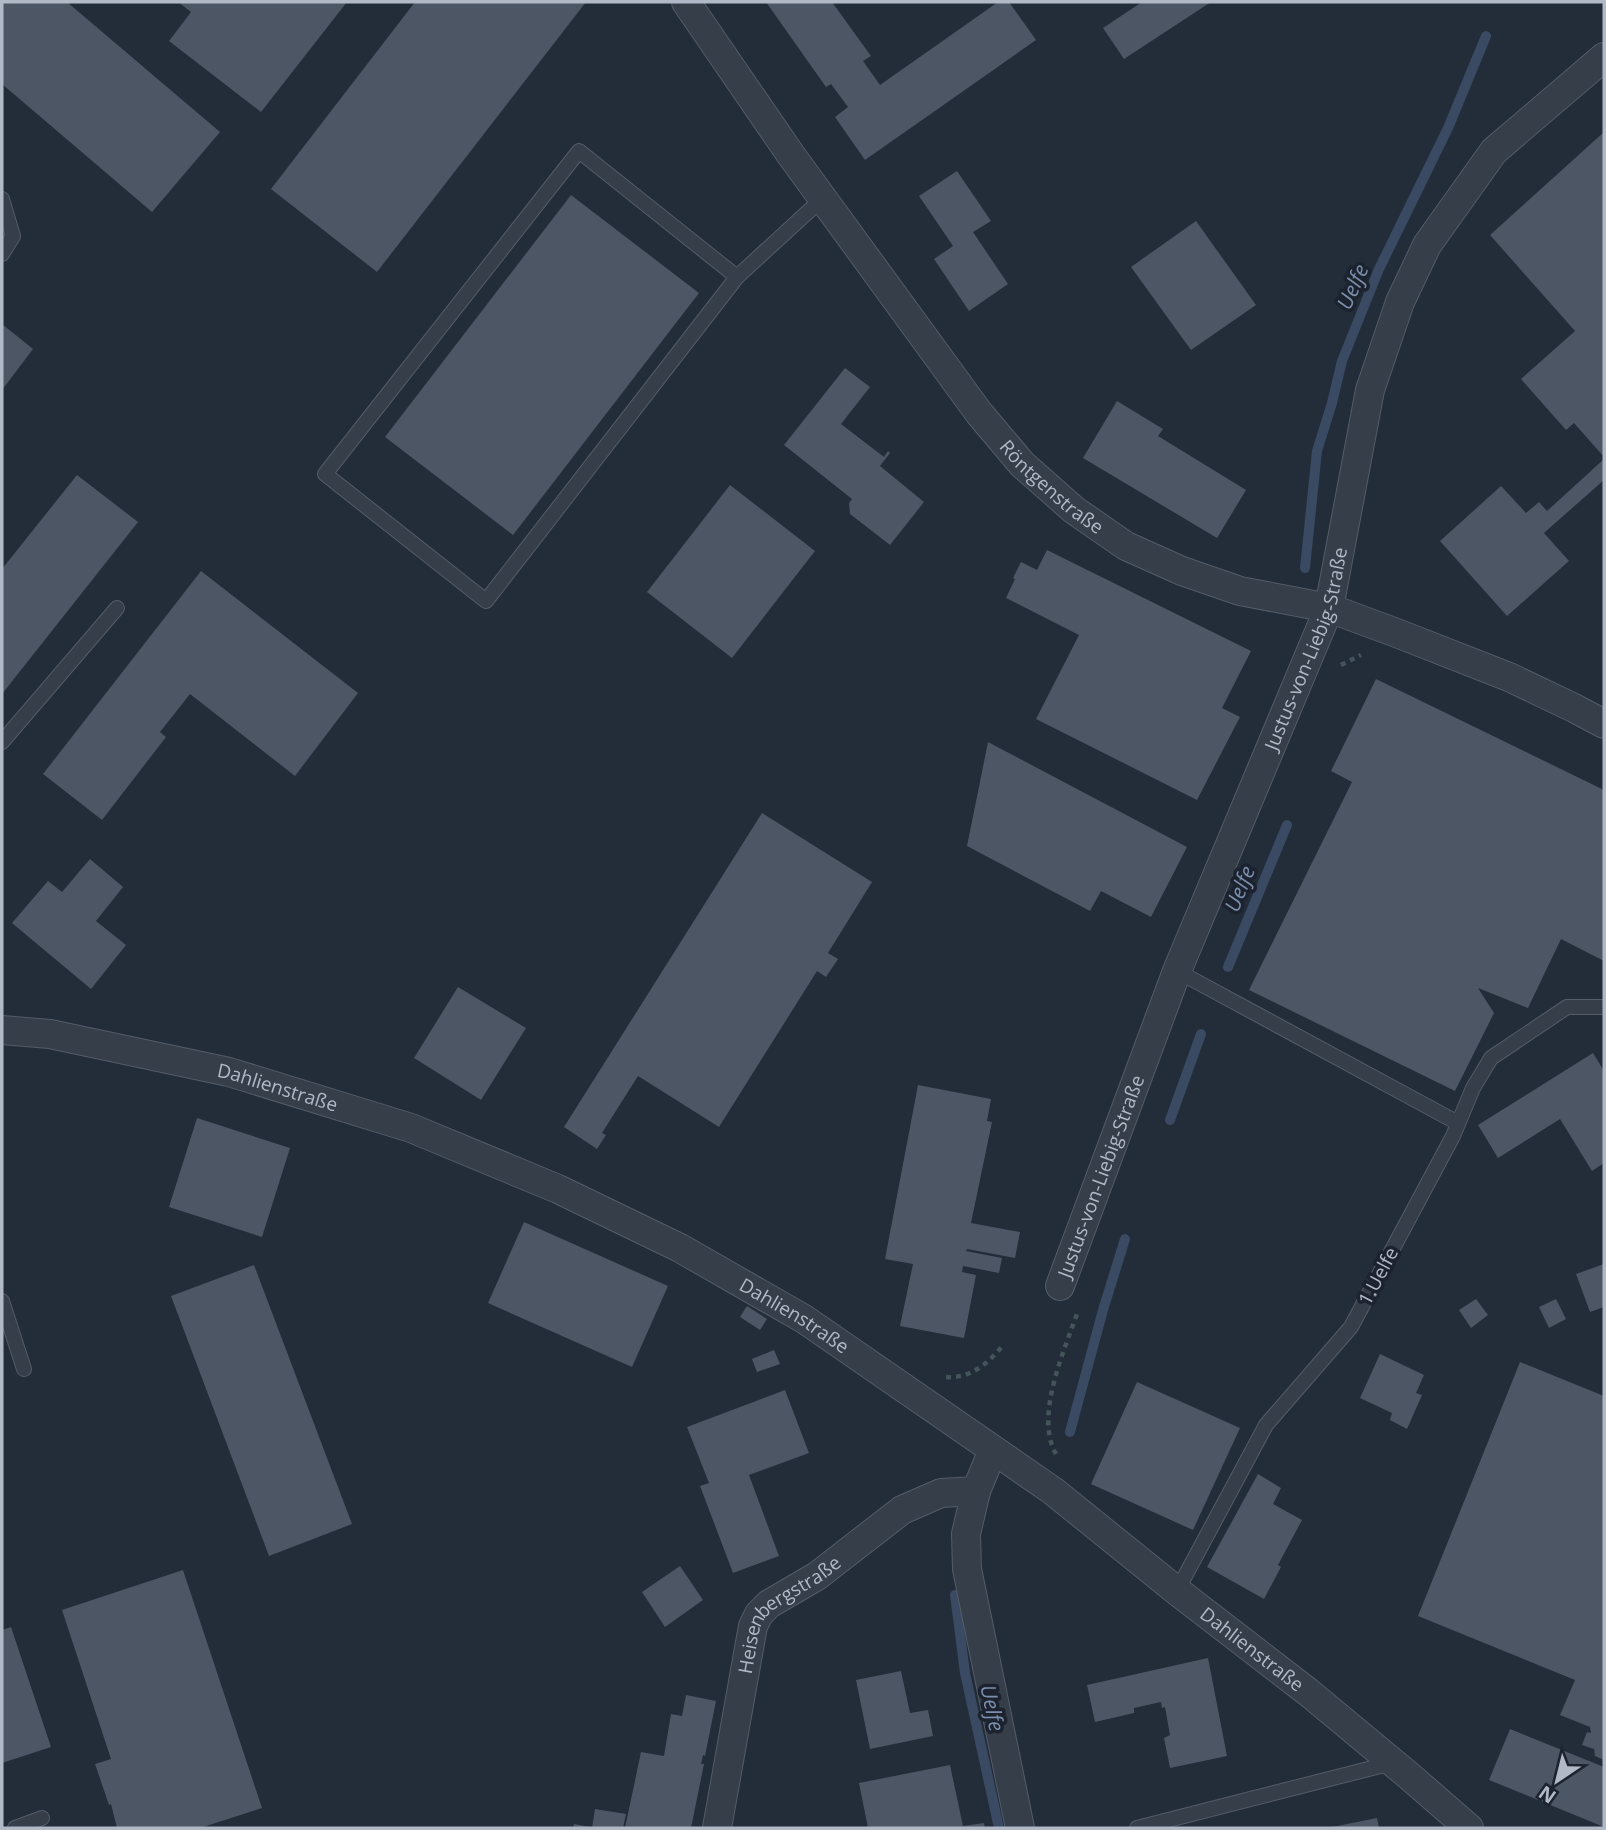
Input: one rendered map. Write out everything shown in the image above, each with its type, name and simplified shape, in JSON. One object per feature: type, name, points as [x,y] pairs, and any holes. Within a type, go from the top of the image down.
[{"type":"street","name":"Röntgenstraße","points":[[686,2],[791,155],[979,413],[1022,464],[1074,510],[1126,547],[1182,571],[1240,591],[1329,608],[1509,677],[1604,724]]},
{"type":"street","name":"Justus-von-Liebig-Straße","points":[[1060,1286],[1177,971],[1329,608],[1370,390],[1399,302],[1427,245],[1494,151],[1604,57]]},
{"type":"street","name":"Dahlienstraße","points":[[2,1030],[50,1034],[229,1072],[411,1128],[558,1189],[680,1248],[804,1319],[1053,1491],[1308,1692],[1469,1828]]},
{"type":"street","points":[[992,1450],[976,1491],[966,1534],[967,1569],[1020,1828]]},
{"type":"street","name":"Heisenbergstraße","points":[[716,1828],[753,1626],[759,1614],[769,1604],[817,1576],[901,1510],[941,1493],[976,1491]]},
{"type":"lane","points":[[737,277],[579,151],[325,474],[486,601],[737,277],[823,198]]},
{"type":"lane","points":[[2,199],[13,236],[2,254]]},
{"type":"lane","points":[[2,742],[117,608]]},
{"type":"lane","points":[[1177,971],[1458,1123]]},
{"type":"lane","name":"1.Uelfe","points":[[1177,1591],[1266,1425],[1351,1327],[1458,1123],[1473,1088],[1492,1058],[1566,1007],[1604,1007]]},
{"type":"lane","points":[[2,1301],[23,1369]]},
{"type":"lane","points":[[1137,1828],[1394,1762]]},
{"type":"lane","points":[[15,1828],[42,1818]]},
{"type":"path","points":[[937,1377],[956,1378],[968,1374],[995,1356],[1003,1345]]},
{"type":"building","points":[[2,2],[67,2],[220,132],[152,212],[2,84]]},
{"type":"building","points":[[178,2],[347,2],[261,112],[169,41],[191,12]]},
{"type":"building","points":[[415,2],[586,2],[377,272],[271,189]]},
{"type":"building","points":[[766,2],[832,2],[871,56],[863,61],[880,85],[998,2],[1009,2],[1036,40],[865,160],[835,117],[848,107],[831,84],[826,87]]},
{"type":"building","points":[[1142,2],[1211,2],[1124,59],[1103,28]]},
{"type":"building","points":[[1604,132],[1604,457],[1574,423],[1566,430],[1521,379],[1575,331],[1490,235]]},
{"type":"building","points":[[957,171],[991,221],[973,232],[1008,284],[969,311],[934,259],[953,246],[919,196]]},
{"type":"building","points":[[571,195],[699,293],[513,535],[385,437]]},
{"type":"building","points":[[1196,221],[1256,305],[1191,350],[1131,267]]},
{"type":"building","points":[[2,324],[33,349],[2,390]]},
{"type":"building","points":[[845,368],[870,387],[841,424],[884,457],[888,451],[890,453],[880,466],[924,502],[890,545],[850,514],[849,503],[852,499],[784,445]]},
{"type":"building","points":[[1117,401],[1163,429],[1158,436],[1246,490],[1217,538],[1083,458]]},
{"type":"building","points":[[1604,459],[1604,480],[1544,533],[1569,561],[1507,616],[1440,541],[1501,486],[1526,513],[1539,502],[1547,511]]},
{"type":"building","points":[[77,475],[138,522],[2,694],[2,569]]},
{"type":"building","points":[[730,485],[815,551],[732,658],[647,592]]},
{"type":"building","points":[[1047,550],[1251,651],[1222,708],[1240,717],[1197,800],[1036,719],[1079,635],[1006,598],[1021,562],[1037,570]]},
{"type":"building","points":[[201,571],[358,693],[295,776],[190,694],[160,732],[166,737],[102,820],[43,774]]},
{"type":"building","points":[[1376,679],[1604,790],[1604,961],[1561,939],[1528,1008],[1478,988],[1494,1013],[1455,1091],[1249,990],[1352,782],[1331,771]]},
{"type":"building","points":[[988,742],[1187,847],[1151,917],[1101,891],[1090,911],[967,846]]},
{"type":"building","points":[[762,813],[872,882],[828,953],[838,959],[826,977],[817,971],[719,1127],[638,1076],[602,1133],[606,1135],[597,1149],[564,1127]]},
{"type":"building","points":[[90,859],[123,887],[96,921],[126,945],[91,989],[12,923],[48,881],[62,892]]},
{"type":"building","points":[[458,987],[526,1028],[481,1100],[414,1058]]},
{"type":"building","points":[[1593,1053],[1604,1071],[1604,1163],[1592,1171],[1560,1119],[1498,1158],[1478,1125]]},
{"type":"building","points":[[918,1085],[991,1099],[987,1121],[992,1122],[971,1223],[1020,1232],[1015,1258],[967,1249],[966,1251],[1002,1258],[999,1273],[963,1266],[962,1272],[976,1275],[964,1338],[900,1326],[913,1264],[885,1259]]},
{"type":"building","points":[[197,1118],[290,1148],[262,1237],[169,1207]]},
{"type":"building","points":[[524,1222],[668,1286],[632,1367],[488,1303]]},
{"type":"building","points":[[1604,1264],[1604,1307],[1590,1312],[1576,1274]]},
{"type":"building","points":[[254,1265],[352,1524],[269,1556],[171,1296]]},
{"type":"building","points":[[1476,1299],[1488,1315],[1471,1328],[1459,1310]]},
{"type":"building","points":[[1556,1299],[1566,1319],[1549,1328],[1539,1307]]},
{"type":"building","points":[[747,1306],[767,1319],[760,1330],[740,1317]]},
{"type":"building","points":[[774,1350],[780,1364],[757,1372],[752,1359]]},
{"type":"building","points":[[1380,1354],[1424,1375],[1416,1393],[1422,1395],[1407,1429],[1390,1420],[1392,1413],[1360,1398]]},
{"type":"building","points":[[1520,1362],[1604,1396],[1604,1760],[1595,1756],[1594,1749],[1582,1745],[1587,1732],[1591,1733],[1590,1727],[1560,1715],[1575,1680],[1418,1616]]},
{"type":"building","points":[[1137,1382],[1240,1428],[1193,1530],[1091,1484]]},
{"type":"building","points":[[785,1390],[809,1453],[749,1475],[779,1556],[733,1573],[700,1486],[709,1483],[687,1427]]},
{"type":"building","points":[[1258,1474],[1281,1488],[1273,1504],[1302,1520],[1278,1565],[1281,1567],[1264,1599],[1207,1567]]},
{"type":"building","points":[[680,1566],[703,1600],[665,1627],[642,1592]]},
{"type":"building","points":[[183,1570],[262,1808],[200,1828],[117,1828],[111,1804],[109,1805],[95,1764],[111,1759],[62,1610]]},
{"type":"building","points":[[11,1627],[51,1747],[2,1763],[2,1630]]},
{"type":"building","points":[[1208,1658],[1227,1756],[1170,1768],[1164,1738],[1170,1735],[1165,1707],[1162,1708],[1161,1702],[1134,1708],[1134,1713],[1095,1722],[1087,1685]]},
{"type":"building","points":[[901,1671],[910,1713],[928,1710],[933,1736],[870,1749],[856,1680]]},
{"type":"building","points":[[686,1695],[716,1701],[701,1764],[704,1764],[691,1828],[625,1828],[641,1752],[664,1756],[671,1714],[682,1716]]},
{"type":"building","points":[[1510,1729],[1604,1767],[1604,1827],[1489,1780]]},
{"type":"building","points":[[950,1765],[963,1826],[984,1823],[985,1828],[868,1828],[859,1783]]},
{"type":"building","points":[[595,1809],[626,1814],[623,1828],[592,1828]]},
{"type":"building","points":[[1377,1818],[1379,1828],[1332,1828],[1332,1827]]},
{"type":"building","points":[[574,1824],[590,1827],[590,1828],[573,1828]]},
{"type":"waterway","name":"Uelfe","points":[[1305,568],[1317,451],[1342,361],[1379,269],[1448,128],[1486,36]]},
{"type":"waterway","name":"Uelfe","points":[[1228,967],[1287,825]]},
{"type":"waterway","name":"Uelfe","points":[[1170,1120],[1201,1034]]},
{"type":"waterway","name":"Uelfe","points":[[1070,1432],[1125,1239]]},
{"type":"waterway","name":"Uelfe","points":[[955,1595],[965,1673],[999,1828]]}]
